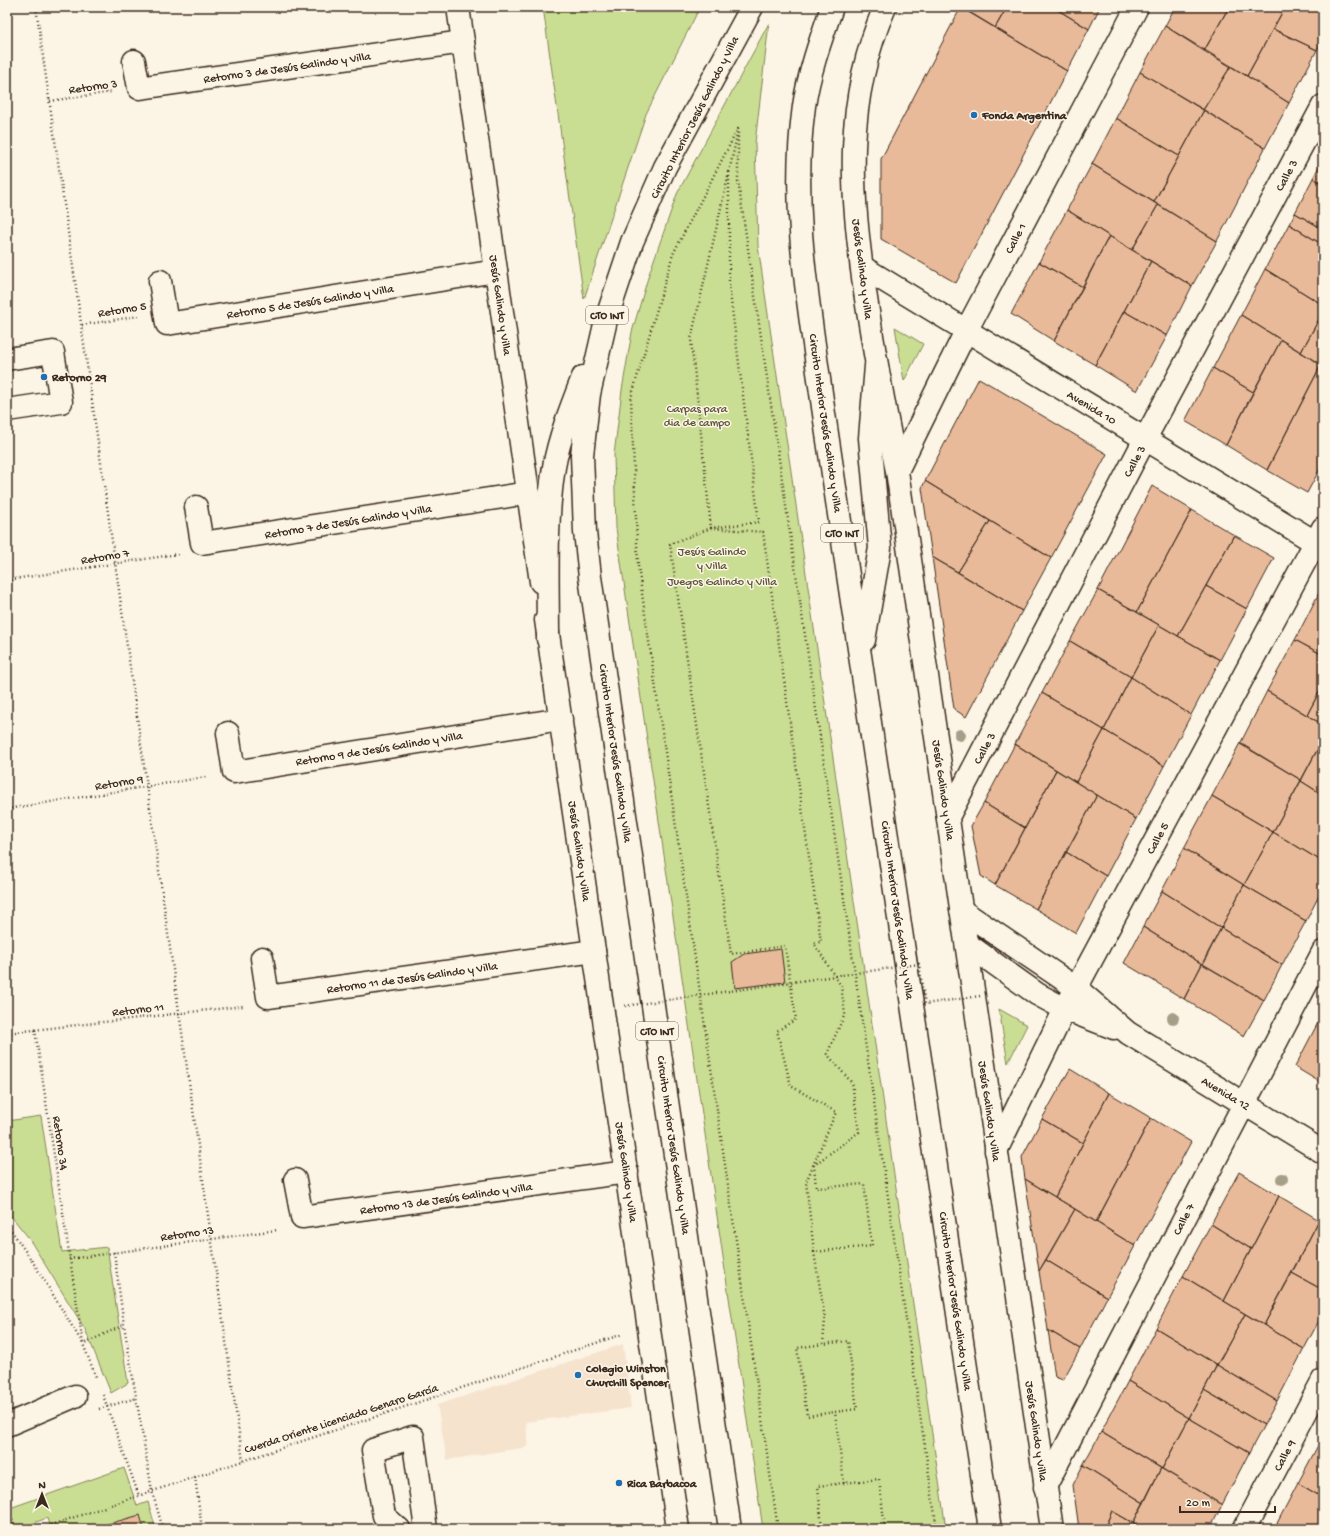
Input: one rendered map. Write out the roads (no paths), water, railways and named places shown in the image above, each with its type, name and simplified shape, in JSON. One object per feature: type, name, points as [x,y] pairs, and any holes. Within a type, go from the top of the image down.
[{"type":"main road","name":"Jesús Galindo y Villa","points":[[458,7],[529,493],[548,639],[562,719],[594,951],[678,1529]]},
{"type":"main road","name":"Circuito Interior Jesús Galindo y Villa","points":[[730,1529],[591,585],[585,532],[582,455],[589,394],[606,320],[632,242],[665,167],[752,7]]},
{"type":"main road","name":"Circuito Interior Jesús Galindo y Villa","points":[[832,7],[819,46],[804,105],[798,161],[798,201],[807,294],[990,1529]]},
{"type":"main road","name":"Jesús Galindo y Villa","points":[[885,7],[870,46],[859,93],[854,133],[853,181],[862,267],[876,366],[897,471],[1052,1529]]},
{"type":"main road","name":"Calle 1","points":[[897,471],[966,331],[1137,7]]},
{"type":"main road","name":"Retorno 3 de Jesús Galindo y Villa","points":[[134,61],[139,88],[463,42]]},
{"type":"main road","name":"Calle 3","points":[[948,817],[1145,439],[1323,106]]},
{"type":"main road","name":"Avenida 10","points":[[862,267],[1145,439],[1320,539]]},
{"type":"main road","name":"Retorno 5 de Jesús Galindo y Villa","points":[[160,281],[167,324],[496,271]]},
{"type":"main road","points":[[548,639],[549,523],[554,467],[573,401],[606,320]]},
{"type":"main road","points":[[7,359],[53,352],[61,402],[7,410]]},
{"type":"main road","points":[[861,659],[880,548],[870,438],[876,366]]},
{"type":"main road","name":"Retorno 7 de Jesús Galindo y Villa","points":[[196,507],[202,543],[529,493]]},
{"type":"main road","name":"Calle 5","points":[[996,1151],[1076,988],[1320,539]]},
{"type":"main road","name":"Retorno 9 de Jesús Galindo y Villa","points":[[228,733],[234,772],[562,719]]},
{"type":"main road","name":"Avenida 12","points":[[961,910],[1076,988],[1128,1033],[1323,1152]]},
{"type":"main road","name":"Avenida 12","points":[[966,944],[1036,994],[1065,1009],[1128,1033]]},
{"type":"main road","name":"Retorno 11 de Jesús Galindo y Villa","points":[[262,958],[268,997],[594,951]]},
{"type":"main road","name":"Calle 7","points":[[1045,1487],[1243,1103],[1323,952]]},
{"type":"main road","name":"Retorno 13 de Jesús Galindo y Villa","points":[[295,1180],[302,1217],[627,1172]]},
{"type":"main road","name":"Calle 9","points":[[1244,1529],[1323,1380]]},
{"type":"main road","points":[[7,1424],[75,1396]]},
{"type":"main road","points":[[399,1529],[384,1516],[373,1450],[413,1437],[426,1529]]},
{"type":"place","name":"Fonda Argentina","points":[[974,115]]},
{"type":"place","name":"Retorno 29","points":[[44,377]]},
{"type":"place","name":"Colegio Winston Churchill Spencer","points":[[578,1375]]},
{"type":"place","name":"Rica Barbacoa","points":[[619,1483]]},
{"type":"park label","name":"Carpas para dia de campo","points":[[697,415]]},
{"type":"park label","name":"Juegos Galindo y Villa","points":[[722,581]]}]
